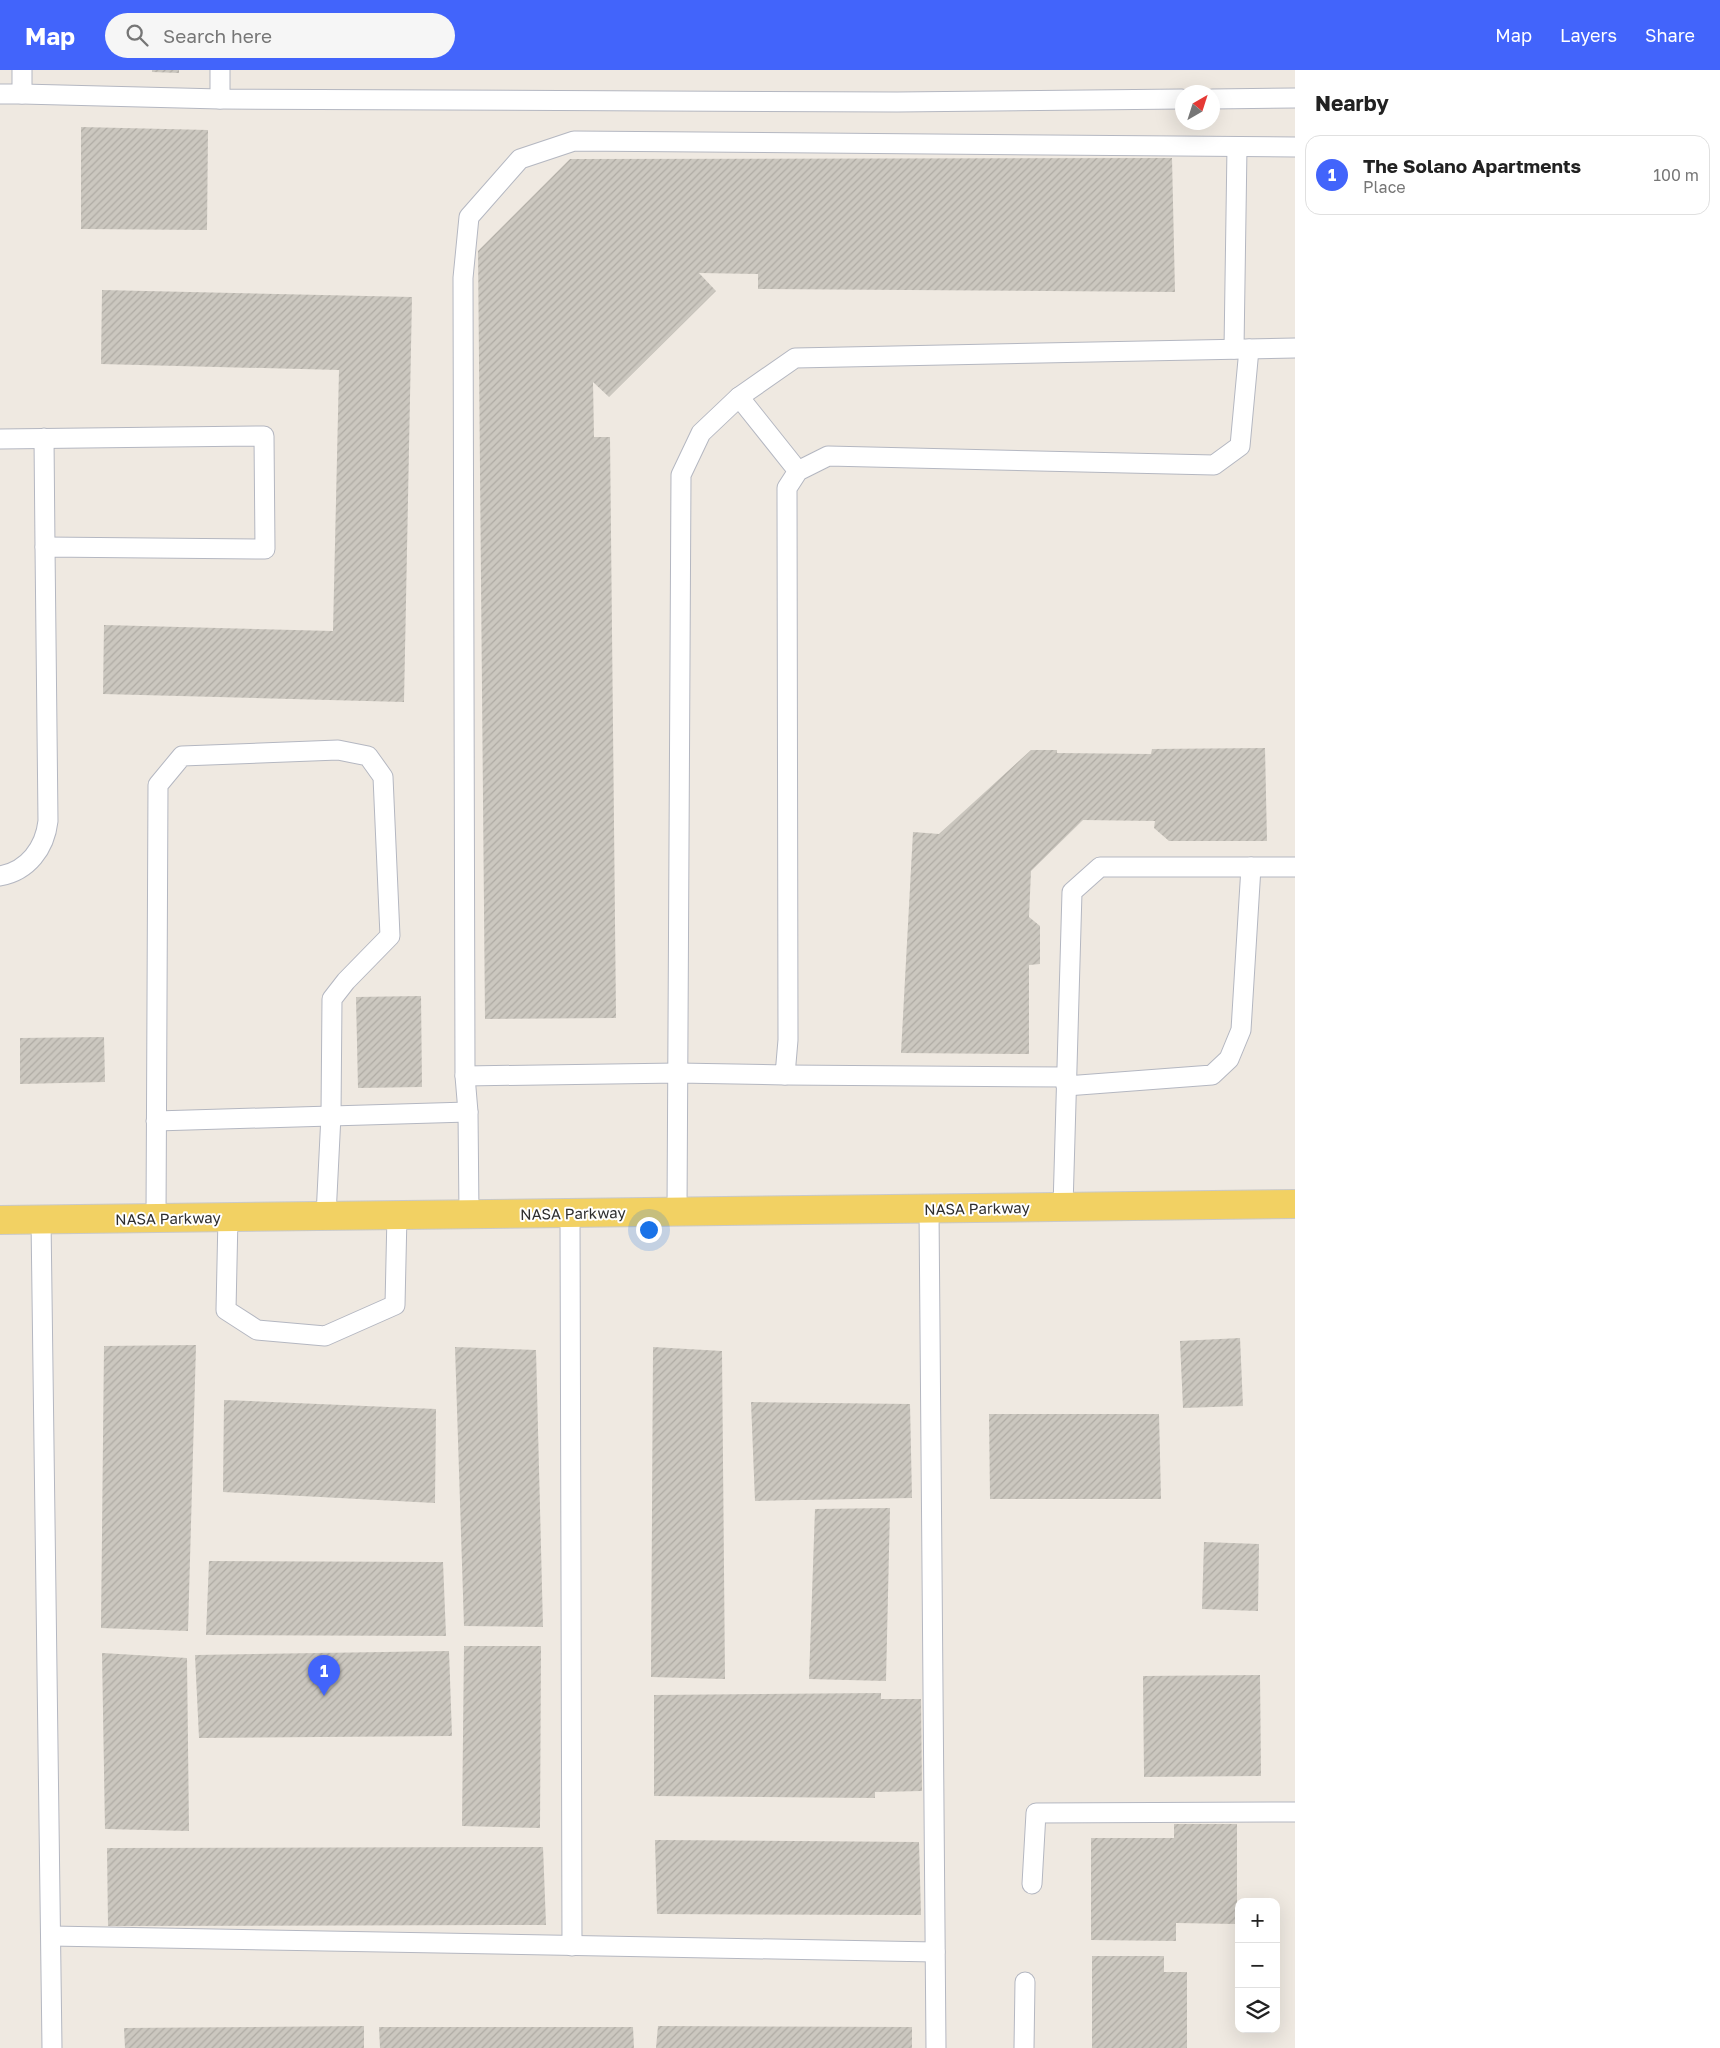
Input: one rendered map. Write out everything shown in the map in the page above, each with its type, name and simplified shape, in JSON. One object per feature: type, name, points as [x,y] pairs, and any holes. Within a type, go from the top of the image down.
[{"type":"main road","name":"NASA Parkway","points":[[0,1220],[1295,1204]]},
{"type":"lane","points":[[22,70],[22,94]]},
{"type":"lane","points":[[220,70],[220,99]]},
{"type":"lane","points":[[0,94],[220,99],[897,102],[1175,99]]},
{"type":"lane","points":[[1220,99],[1295,98]]},
{"type":"lane","points":[[470,1214],[468,1112],[465,1076],[463,278],[469,217],[520,159],[574,141],[1295,147]]},
{"type":"lane","points":[[785,1075],[788,1040],[787,488],[798,471],[828,456],[1214,465],[1240,446],[1241,349],[1237,147]]},
{"type":"lane","points":[[678,1212],[681,475],[702,433],[739,397],[795,358],[1295,348]]},
{"type":"lane","points":[[739,397],[798,471]]},
{"type":"lane","points":[[0,439],[264,436],[265,549],[44,547]]},
{"type":"lane","points":[[0,876],[19,871],[31,860],[40,847],[47,828],[44,438]]},
{"type":"lane","points":[[156,1218],[158,785],[182,756],[338,750],[368,756],[384,777],[390,936],[346,981],[332,999],[331,1115],[326,1216]]},
{"type":"lane","points":[[1063,1207],[1072,892],[1100,867],[1295,867]]},
{"type":"lane","points":[[465,1076],[678,1073],[1066,1082],[1212,1075],[1229,1059],[1241,1030],[1251,867]]},
{"type":"lane","points":[[156,1121],[468,1112]]},
{"type":"lane","points":[[929,1209],[936,2048]]},
{"type":"lane","points":[[570,1213],[572,1946]]},
{"type":"lane","points":[[228,1217],[226,1310],[257,1330],[325,1336],[395,1305],[396,1215]]},
{"type":"lane","points":[[42,1219],[52,2048]]},
{"type":"lane","points":[[1032,1884],[1036,1812],[1295,1812]]},
{"type":"lane","points":[[51,1936],[935,1952]]},
{"type":"lane","points":[[1024,2048],[1025,1982]]},
{"type":"building","points":[[152,70],[179,70],[179,73],[152,72]]},
{"type":"building","points":[[81,127],[208,130],[207,230],[81,229]]},
{"type":"building","points":[[1172,158],[1175,292],[758,289],[758,274],[699,273],[716,291],[609,397],[593,382],[594,437],[610,437],[616,1018],[485,1019],[478,251],[570,159]]},
{"type":"building","points":[[102,290],[412,297],[404,702],[103,694],[104,625],[333,631],[339,370],[101,364]]},
{"type":"building","points":[[1265,748],[1267,841],[1169,841],[1154,828],[1155,821],[1083,820],[1031,871],[1029,917],[1040,926],[1040,964],[1029,965],[1029,1054],[901,1053],[913,832],[939,834],[1031,750],[1057,750],[1057,753],[1151,754],[1152,749]]},
{"type":"building","points":[[421,996],[422,1087],[358,1088],[356,997]]},
{"type":"building","points":[[104,1037],[105,1082],[20,1084],[20,1038]]},
{"type":"building","points":[[1240,1338],[1243,1406],[1183,1408],[1180,1341]]},
{"type":"building","points":[[196,1345],[188,1631],[101,1628],[104,1346]]},
{"type":"building","points":[[455,1347],[536,1350],[543,1627],[464,1626]]},
{"type":"building","points":[[653,1347],[722,1351],[725,1679],[651,1677]]},
{"type":"building","points":[[224,1400],[436,1409],[435,1503],[223,1492]]},
{"type":"building","points":[[751,1402],[910,1404],[912,1498],[755,1501]]},
{"type":"building","points":[[989,1414],[1159,1414],[1161,1499],[990,1499]]},
{"type":"building","points":[[890,1508],[886,1681],[809,1679],[815,1509]]},
{"type":"building","points":[[1204,1542],[1259,1544],[1258,1611],[1202,1609]]},
{"type":"building","points":[[209,1561],[443,1562],[446,1636],[206,1635]]},
{"type":"building","points":[[464,1646],[541,1646],[540,1828],[462,1826]]},
{"type":"building","points":[[449,1651],[452,1736],[199,1738],[195,1655]]},
{"type":"building","points":[[102,1653],[187,1658],[189,1831],[105,1829]]},
{"type":"building","points":[[1260,1675],[1261,1776],[1144,1777],[1143,1676]]},
{"type":"building","points":[[881,1693],[881,1699],[921,1699],[922,1791],[875,1792],[875,1798],[654,1796],[654,1695]]},
{"type":"building","points":[[1174,1824],[1237,1824],[1235,1924],[1176,1923],[1176,1941],[1091,1940],[1091,1838],[1174,1838]]},
{"type":"building","points":[[655,1840],[919,1842],[921,1915],[657,1914]]},
{"type":"building","points":[[543,1847],[546,1925],[108,1926],[107,1848]]},
{"type":"building","points":[[1092,1956],[1164,1956],[1164,1972],[1187,1972],[1187,2048],[1092,2048]]},
{"type":"building","points":[[364,2026],[364,2048],[125,2048],[124,2028]]},
{"type":"building","points":[[658,2026],[912,2027],[912,2048],[656,2048]]},
{"type":"building","points":[[379,2027],[633,2027],[634,2048],[380,2048]]},
{"type":"place","name":"The Solano Apartments","points":[[324,1696]]}]
